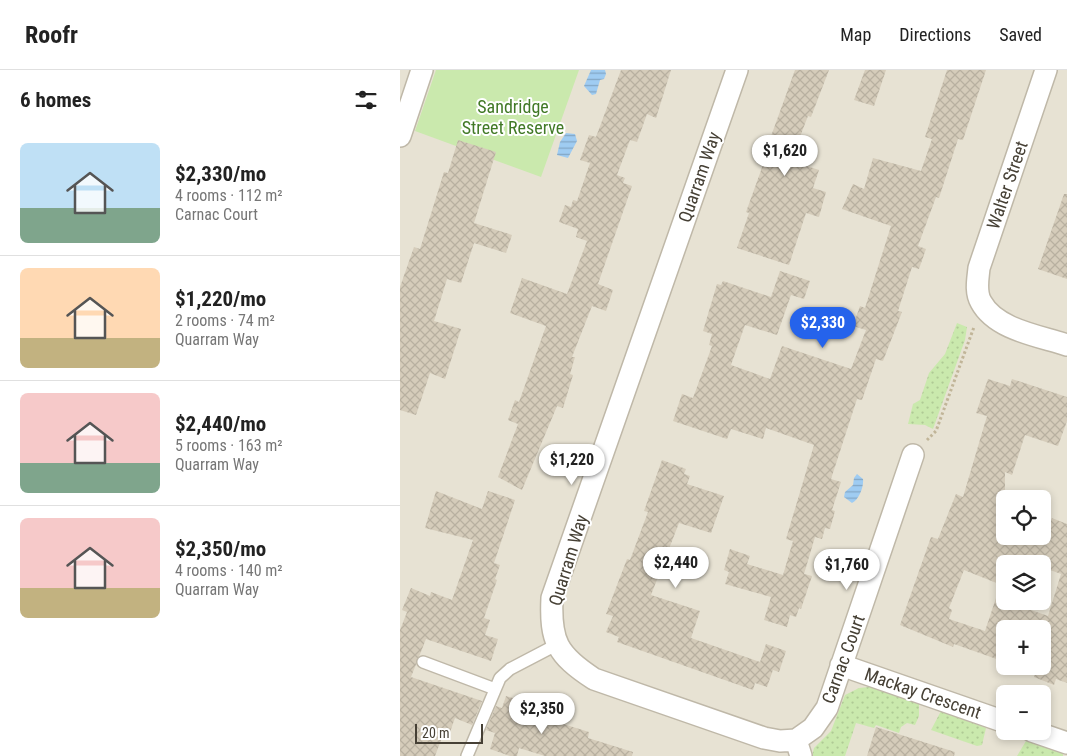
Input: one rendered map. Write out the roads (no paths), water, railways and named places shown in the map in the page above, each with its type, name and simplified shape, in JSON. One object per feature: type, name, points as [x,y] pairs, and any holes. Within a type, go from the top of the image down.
[{"type":"street","points":[[400,136],[422,70]]},
{"type":"street","name":"Quarram Way","points":[[556,645],[551,621],[552,598],[737,70]]},
{"type":"street","name":"Walter Street","points":[[1046,70],[979,268],[977,286],[986,308],[1008,325],[1067,345]]},
{"type":"street","name":"Carnac Court","points":[[798,748],[826,708],[913,455]]},
{"type":"street","points":[[556,645],[571,662],[594,679],[798,748]]},
{"type":"street","name":"Mackay Crescent","points":[[842,665],[996,719]]},
{"type":"street","points":[[1051,738],[1067,743]]},
{"type":"lane","points":[[467,756],[500,678],[510,669],[556,645]]},
{"type":"lane","points":[[423,662],[495,689]]},
{"type":"water","points":[[591,70],[605,70],[606,74],[604,79],[600,80],[596,94],[592,95],[584,86]]},
{"type":"water","points":[[566,133],[575,134],[577,141],[568,158],[557,155],[560,142]]},
{"type":"water","points":[[857,474],[863,479],[863,485],[859,496],[852,503],[844,497],[845,492],[853,485]]},
{"type":"park label","name":"Sandridge Street Reserve","points":[[513,116]]}]
